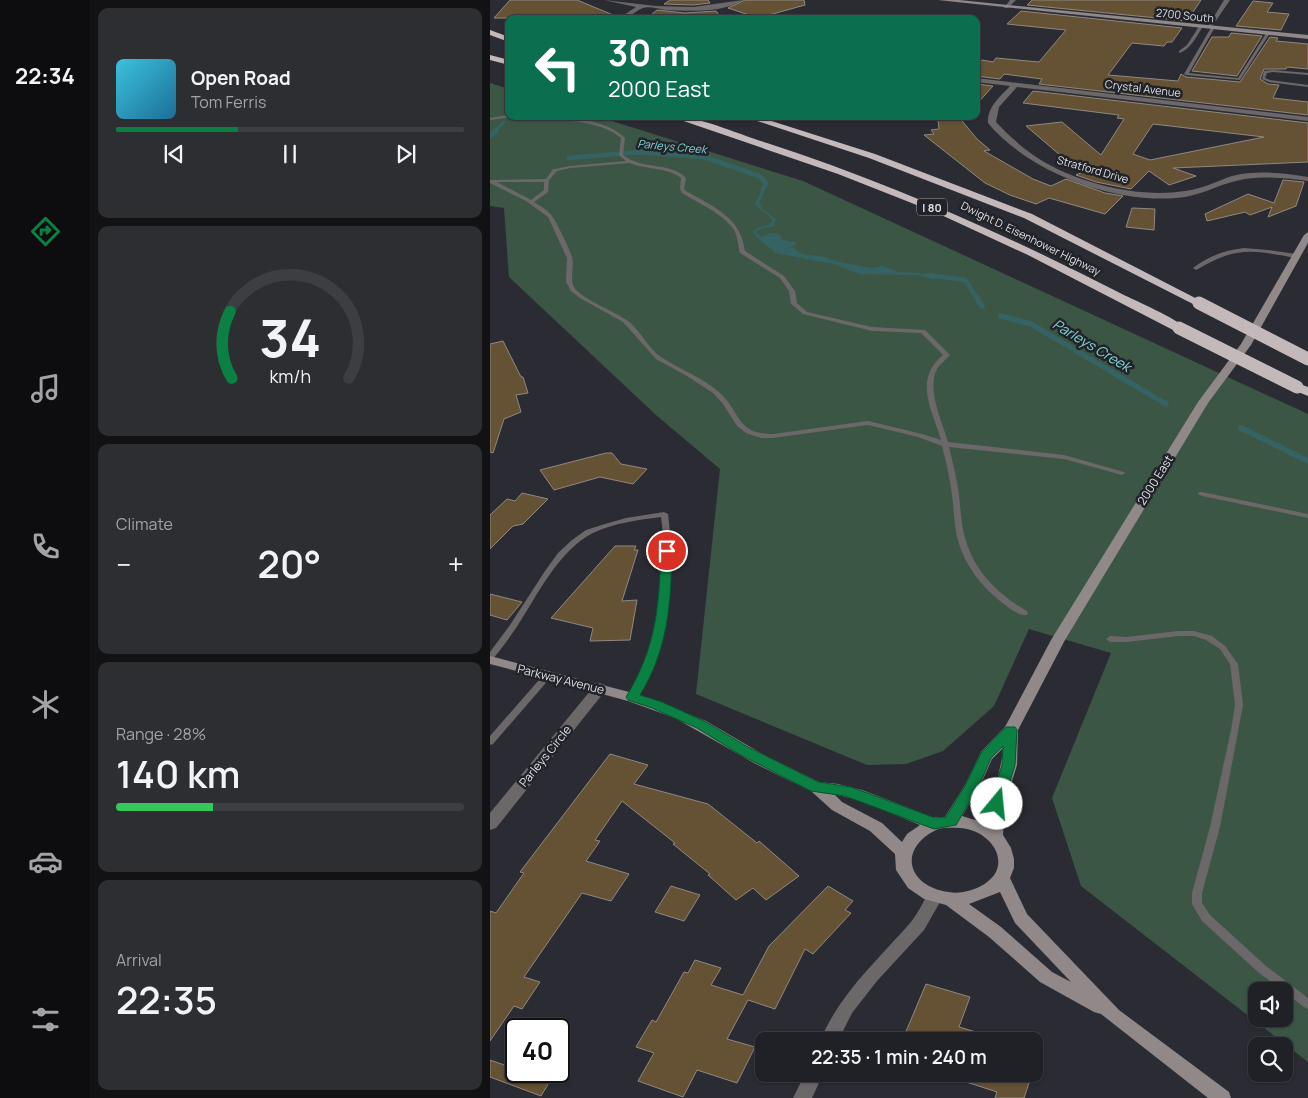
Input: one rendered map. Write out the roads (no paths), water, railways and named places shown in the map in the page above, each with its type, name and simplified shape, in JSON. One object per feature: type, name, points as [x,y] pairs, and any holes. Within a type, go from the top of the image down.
[{"type":"highway","points":[[490,32],[505,39]]},
{"type":"highway","points":[[490,36],[505,40]]},
{"type":"highway","points":[[490,57],[505,62]]},
{"type":"highway","name":"Dwight D. Eisenhower Highway","points":[[685,120],[832,168],[941,210],[1051,261],[1303,390]]},
{"type":"highway","name":"Dwight D. Eisenhower Highway","points":[[759,120],[872,156],[1028,216],[1198,304],[1308,358]]},
{"type":"street","points":[[607,0],[644,5],[698,8],[718,7],[740,0]]},
{"type":"street","name":"2700 South","points":[[941,0],[1308,37]]},
{"type":"street","points":[[1006,6],[1013,0]]},
{"type":"street","points":[[1211,27],[1227,0]]},
{"type":"street","points":[[627,15],[644,5]]},
{"type":"street","name":"Crystal Avenue","points":[[980,81],[1308,119]]},
{"type":"street","name":"Stratford Drive","points":[[1015,85],[994,109],[990,117],[992,123],[1041,164],[1069,176],[1117,190],[1162,195],[1185,194],[1206,189],[1236,178],[1249,176],[1308,179]]},
{"type":"street","name":"2000 East","points":[[951,821],[972,786],[986,756],[1011,730],[1058,640],[1203,402],[1246,346],[1308,235]]},
{"type":"street","name":"Parkway Avenue","points":[[490,659],[657,705],[702,725],[744,751],[816,787]]},
{"type":"street","name":"Parleys Circle","points":[[490,824],[600,688]]},
{"type":"street","name":"2000 East","points":[[995,837],[997,804],[1009,765],[1011,730]]},
{"type":"street","points":[[816,787],[846,791],[934,824]]},
{"type":"street","points":[[816,787],[837,806],[876,827],[903,852]]},
{"type":"street","points":[[834,1032],[846,1008],[871,976],[943,899],[969,899],[985,894],[997,885],[1002,878],[1007,861],[1004,848],[995,837],[983,828],[968,823],[951,821],[934,824],[919,830],[909,840],[903,852],[902,866],[908,879],[920,890],[943,899],[995,932],[1046,977],[1113,1014]]},
{"type":"street","points":[[1002,878],[1021,918],[1113,1014],[1222,1098]]},
{"type":"street","points":[[802,1098],[810,1082]]},
{"type":"lane","points":[[1180,52],[1188,46],[1202,26]]},
{"type":"lane","points":[[1211,27],[1186,74],[1239,79],[1268,33]]},
{"type":"lane","points":[[1308,74],[1273,70],[1266,72],[1262,78],[1269,81],[1308,86]]},
{"type":"lane","points":[[490,119],[505,117]]},
{"type":"lane","points":[[568,120],[618,133],[623,138],[621,154],[630,162],[639,166],[674,171],[682,175],[684,178],[682,189],[684,192],[721,215],[733,226],[739,236],[742,252],[782,277],[789,284],[794,304],[800,310],[872,329],[923,331],[947,354],[935,366],[931,374],[930,398],[955,489],[961,540],[977,573],[993,592],[1008,605],[1024,613]]},
{"type":"lane","points":[[531,202],[546,191],[547,180],[552,172],[560,168],[630,162]]},
{"type":"lane","points":[[491,181],[547,180]]},
{"type":"lane","points":[[491,181],[531,202],[550,216],[570,258],[569,282],[573,290],[625,321],[646,347],[658,358],[715,392],[726,403],[739,424],[748,432],[761,436],[773,436],[868,423],[927,436],[944,444],[1070,458],[1122,474]]},
{"type":"lane","points":[[1196,268],[1232,250],[1247,248],[1296,256]]},
{"type":"lane","points":[[1202,494],[1308,516]]},
{"type":"lane","points":[[490,659],[504,643],[554,564],[570,545],[587,533],[605,525],[664,514],[668,534],[665,587],[659,637],[647,672],[632,697]]},
{"type":"lane","points":[[1110,639],[1124,640],[1180,632],[1193,633],[1219,645],[1232,659],[1239,705],[1214,827],[1197,893],[1197,904],[1206,918],[1262,969],[1308,1004]]},
{"type":"lane","points":[[490,742],[548,675]]},
{"type":"waterway","name":"Parleys Creek","points":[[494,132],[504,122]]},
{"type":"waterway","name":"Parleys Creek","points":[[490,136],[496,131]]},
{"type":"waterway","name":"Parleys Creek","points":[[569,158],[639,152],[704,157],[759,176],[766,183],[763,189]]},
{"type":"waterway","name":"Parleys Creek","points":[[929,275],[965,280],[977,298]]},
{"type":"waterway","name":"Parleys Creek","points":[[976,297],[982,306]]},
{"type":"waterway","name":"Parleys Creek","points":[[1001,316],[1031,324],[1166,404]]},
{"type":"waterway","name":"Parleys Creek","points":[[1241,428],[1308,461]]}]
